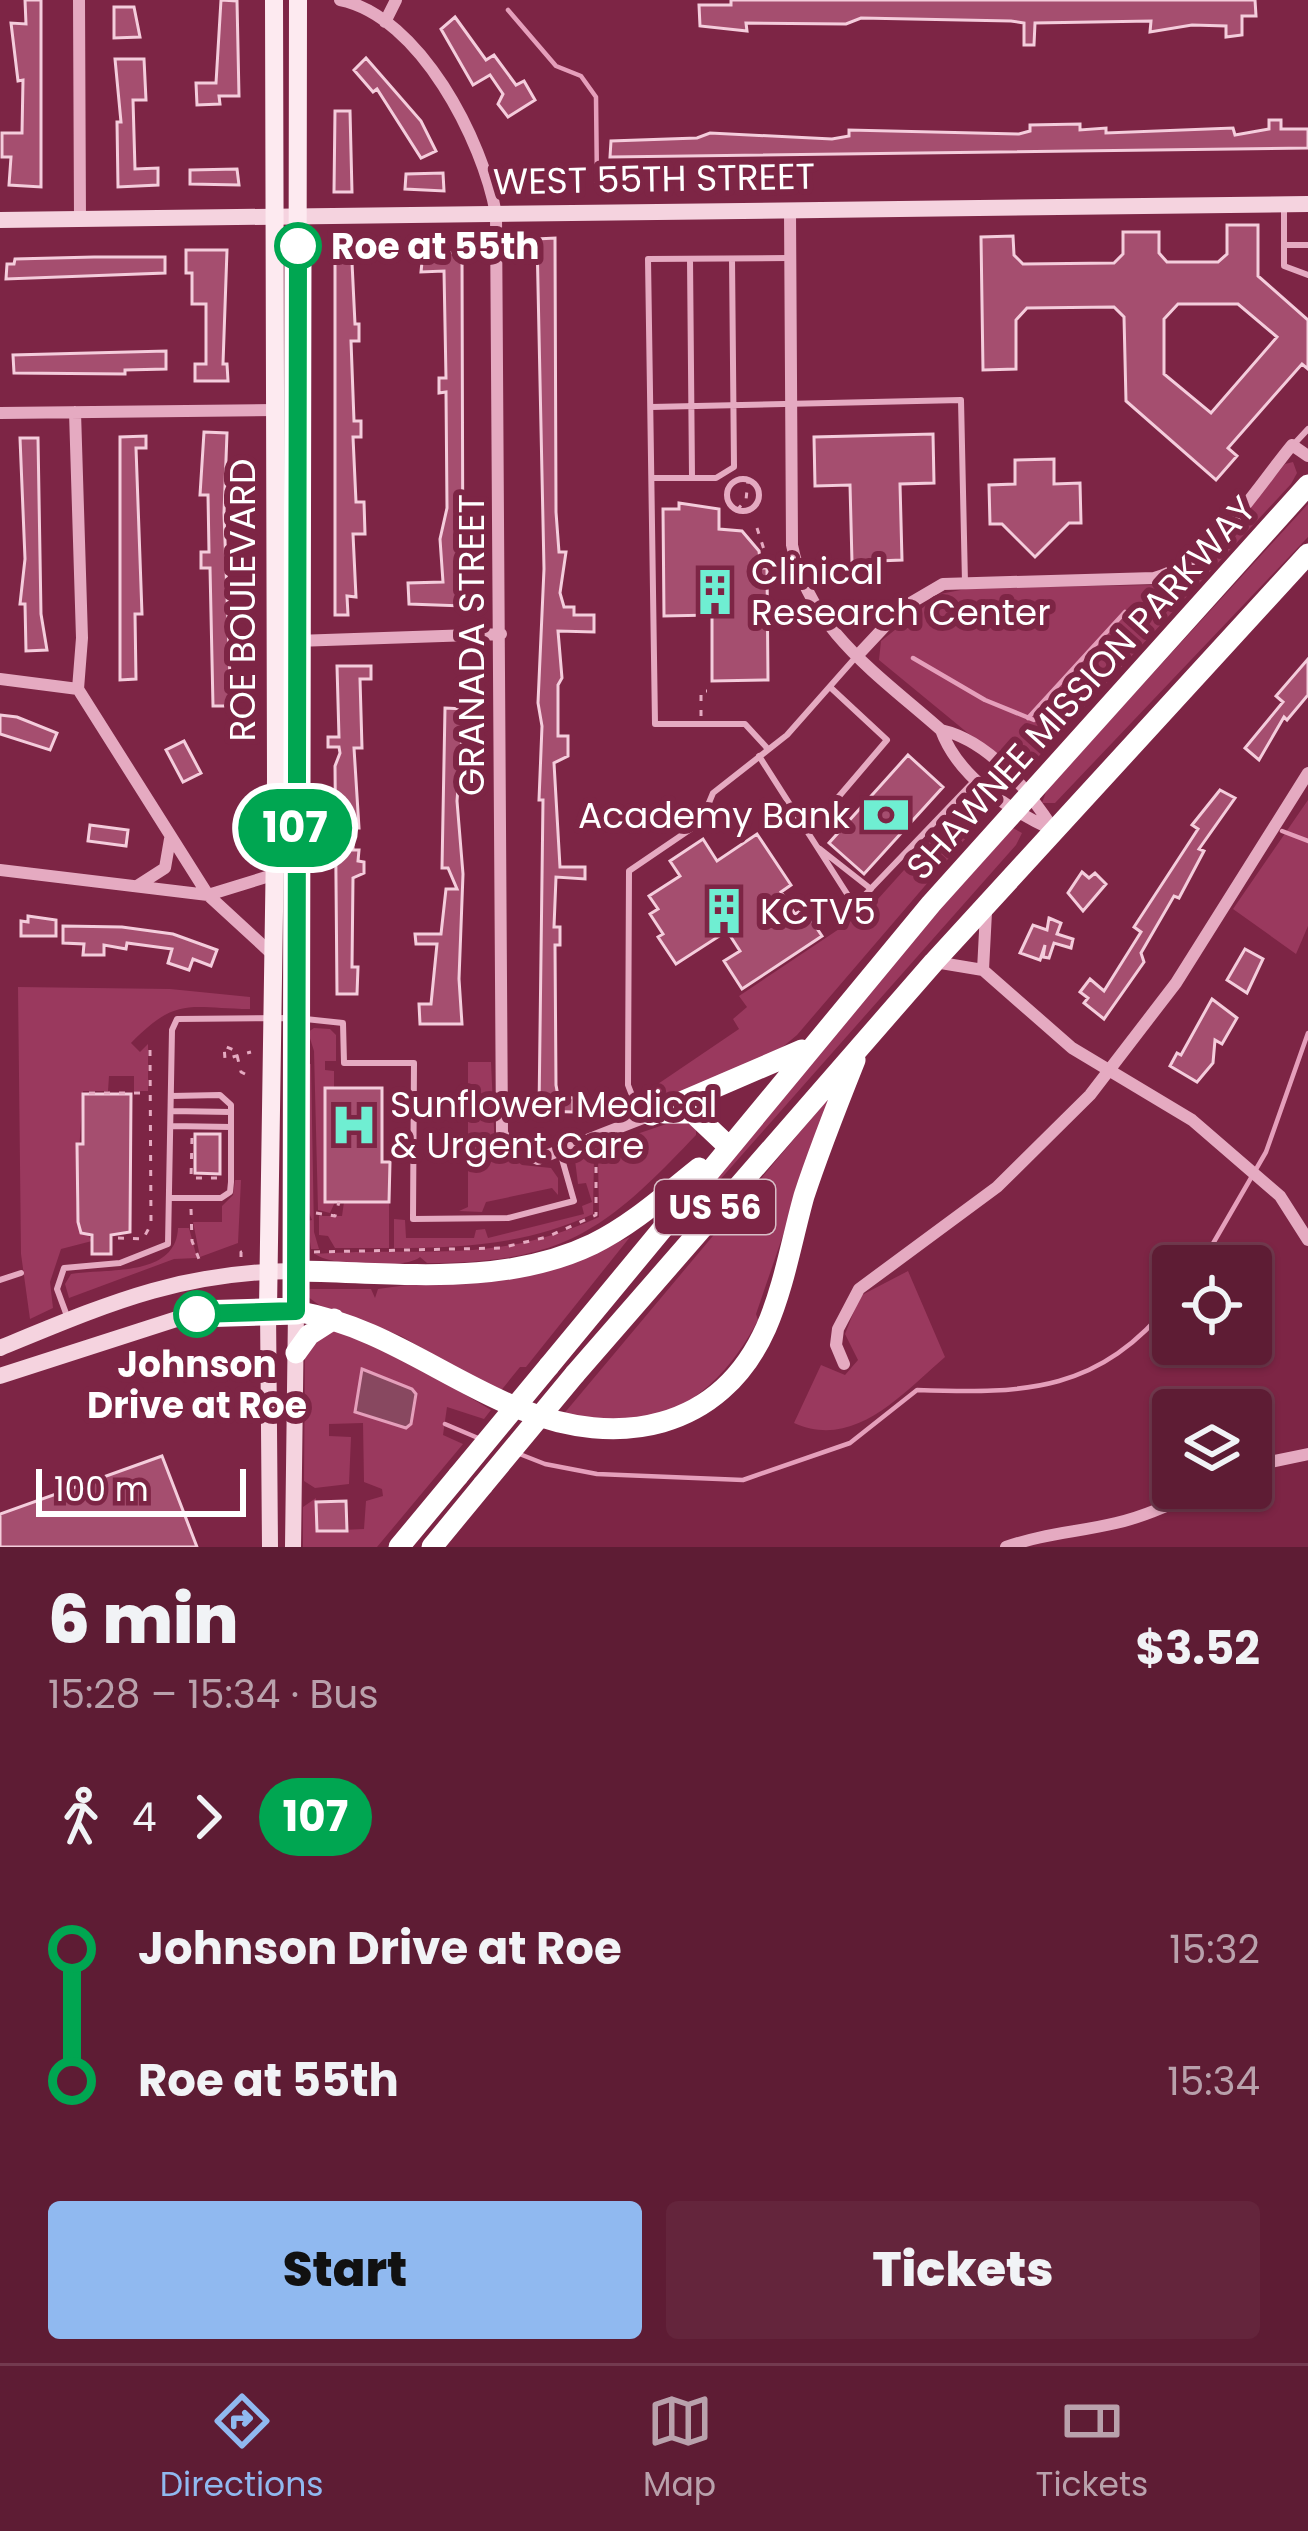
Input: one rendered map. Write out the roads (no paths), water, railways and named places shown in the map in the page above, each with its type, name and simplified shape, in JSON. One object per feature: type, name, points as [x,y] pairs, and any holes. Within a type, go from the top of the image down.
[{"type":"highway","name":"SHAWNEE MISSION PARKWAY","points":[[399,1547],[728,1146],[1013,812],[1308,484]]},
{"type":"highway","name":"SHAWNEE MISSION PARKWAY","points":[[432,1547],[860,1045],[1308,554]]},
{"type":"highway","points":[[647,1117],[716,1086],[752,1076],[814,1045]]},
{"type":"highway","points":[[296,1311],[334,1319],[395,1342],[479,1393],[574,1426],[597,1431],[647,1428],[699,1406],[736,1376],[769,1322],[807,1189],[860,1045]]},
{"type":"highway","points":[[297,1271],[459,1274],[525,1266],[566,1255],[625,1226],[728,1146],[693,1113],[647,1117]]},
{"type":"highway","points":[[296,1353],[309,1335],[334,1319]]},
{"type":"main road","name":"ROE BOULEVARD","points":[[268,1310],[274,0]]},
{"type":"main road","name":"ROE BOULEVARD","points":[[296,1311],[298,0]]},
{"type":"street","points":[[79,0],[80,219]]},
{"type":"street","points":[[340,0],[385,22],[396,0]]},
{"type":"street","name":"GRANADA STREET","points":[[385,22],[403,35],[459,113],[483,160],[496,214],[500,1115],[510,1147],[524,1156],[538,1159],[560,1152]]},
{"type":"street","name":"WEST 55TH STREET","points":[[0,220],[1308,204]]},
{"type":"street","points":[[790,211],[792,545],[798,577],[827,626],[941,730],[966,736],[1030,793],[1054,830]]},
{"type":"street","points":[[0,413],[275,410]]},
{"type":"street","points":[[75,412],[82,638],[78,689],[208,895],[271,952]]},
{"type":"street","points":[[858,656],[920,594],[943,584],[1154,578],[1180,571],[1200,555],[1292,446],[1308,456]]},
{"type":"street","points":[[296,641],[501,634]]},
{"type":"street","points":[[0,679],[78,689]]},
{"type":"street","points":[[941,730],[949,753],[1013,812],[1054,830]]},
{"type":"street","points":[[844,1364],[836,1345],[847,1308],[859,1289],[997,1187],[1109,1072],[1176,983],[1308,773]]},
{"type":"street","points":[[135,887],[165,868],[172,849],[169,832]]},
{"type":"street","points":[[0,870],[208,895],[295,870]]},
{"type":"street","points":[[982,970],[987,906]]},
{"type":"street","points":[[934,962],[982,970],[1037,1021],[1109,1072],[1192,1120],[1280,1196],[1308,1240]]},
{"type":"street","points":[[560,1152],[647,1117]]},
{"type":"street","points":[[0,1348],[185,1279],[297,1271]]},
{"type":"street","points":[[268,1310],[270,1547]]},
{"type":"street","points":[[0,1376],[186,1316],[296,1311],[292,1547]]},
{"type":"street","points":[[1272,1462],[1308,1454]]},
{"type":"street","points":[[1006,1547],[1163,1509]]},
{"type":"lane","points":[[1284,204],[1284,266],[1308,275]]},
{"type":"lane","points":[[1284,244],[1308,245]]},
{"type":"lane","points":[[768,749],[745,724],[655,724],[649,260],[790,258]]},
{"type":"lane","points":[[690,259],[692,477]]},
{"type":"lane","points":[[652,478],[722,474],[734,467],[732,259]]},
{"type":"lane","points":[[651,406],[961,400],[965,583]]},
{"type":"lane","points":[[1292,446],[1308,429]]},
{"type":"lane","points":[[722,474],[730,483],[728,502],[736,510],[755,510],[760,499],[748,481],[737,478],[730,483]]},
{"type":"lane","points":[[647,1117],[628,1085],[628,871],[701,822],[713,794],[788,735],[858,656]]},
{"type":"lane","points":[[830,687],[887,740],[835,801]]},
{"type":"lane","points":[[758,756],[851,900],[860,900],[977,778]]},
{"type":"lane","points":[[818,848],[871,889]]},
{"type":"lane","points":[[68,1319],[57,1289],[61,1272],[73,1265],[120,1263],[164,1248],[170,1241],[172,1030],[177,1018],[343,1023],[344,1063],[414,1063],[413,1219],[508,1218],[574,1201],[560,1152]]},
{"type":"lane","points":[[170,1198],[221,1198],[231,1188],[231,1112],[220,1096],[171,1096]]},
{"type":"lane","points":[[171,1111],[231,1112]]},
{"type":"lane","points":[[171,1126],[231,1126]]},
{"type":"lane","points":[[0,1280],[21,1273]]},
{"type":"waterway","points":[[508,10],[556,66],[581,76],[596,97],[597,185]]},
{"type":"waterway","points":[[1028,718],[1125,612]]},
{"type":"waterway","points":[[913,658],[985,700],[1034,720]]},
{"type":"waterway","points":[[1282,831],[1308,841]]},
{"type":"waterway","points":[[1212,1245],[1266,1152],[1308,1033]]},
{"type":"waterway","points":[[517,1453],[597,1474],[743,1480],[850,1443],[917,1390],[993,1391],[1059,1381],[1118,1353],[1152,1323]]},
{"type":"waterway","points":[[445,1424],[478,1438]]},
{"type":"place","name":"Roe at 55th","points":[[298,246]]},
{"type":"place","name":"Clinical Research Center","points":[[715,592]]},
{"type":"place","name":"Academy Bank","points":[[886,815]]},
{"type":"place","name":"KCTV5","points":[[724,911]]},
{"type":"place","name":"Sunflower Medical & Urgent Care","points":[[354,1125]]},
{"type":"place","name":"Johnson Drive at Roe","points":[[197,1314]]}]
